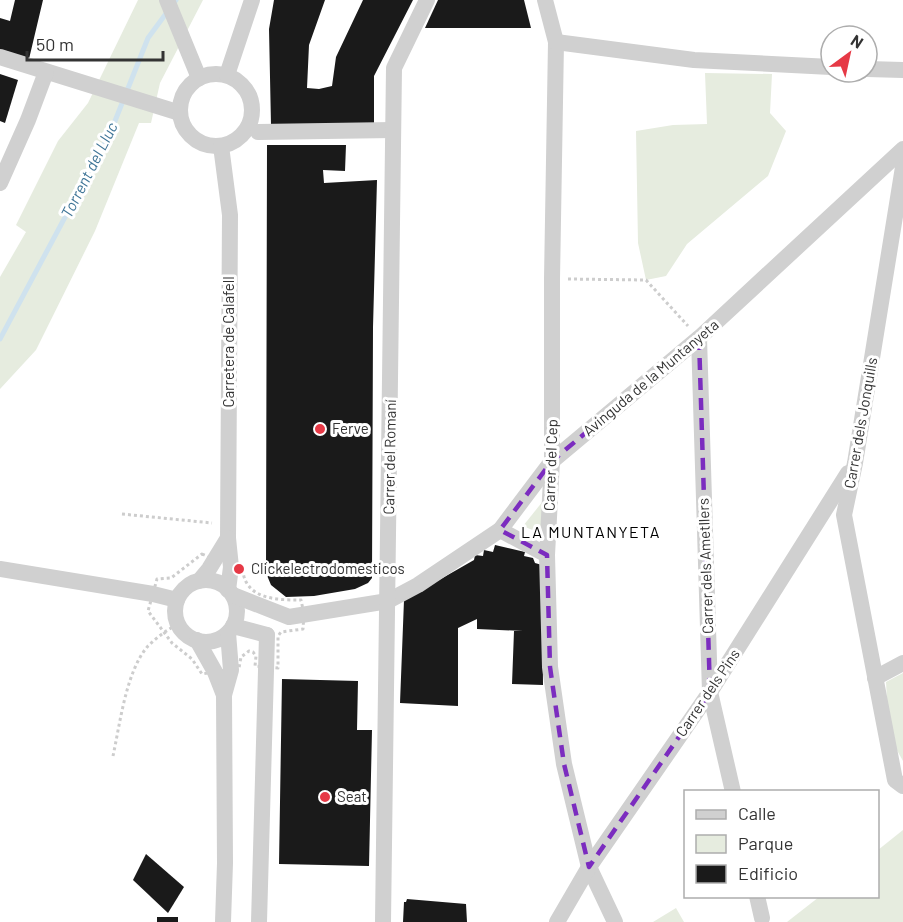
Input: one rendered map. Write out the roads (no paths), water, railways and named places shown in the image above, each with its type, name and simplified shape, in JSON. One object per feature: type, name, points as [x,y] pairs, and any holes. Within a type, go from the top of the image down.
[{"type":"street","points":[[167,0],[199,78]]},
{"type":"street","points":[[227,75],[252,0]]},
{"type":"street","name":"Carrer del Romaní","points":[[383,922],[394,68],[428,0]]},
{"type":"street","name":"Carrer del Cep","points":[[545,0],[556,42],[552,461],[547,555],[550,667],[564,764],[589,867],[615,922]]},
{"type":"street","points":[[556,42],[694,60],[819,66]]},
{"type":"street","points":[[0,57],[180,113]]},
{"type":"street","points":[[879,69],[903,70]]},
{"type":"street","points":[[0,183],[46,72]]},
{"type":"street","points":[[208,75],[227,75],[237,80],[250,97],[251,118],[240,137],[221,146],[210,146],[189,135],[183,125],[180,113],[182,96],[186,89],[199,78],[208,75]]},
{"type":"street","points":[[258,132],[393,130]]},
{"type":"street","name":"Carretera de Calafell","points":[[221,146],[230,215],[228,538],[231,593]]},
{"type":"street","name":"Avinguda de la Muntanyeta","points":[[231,593],[289,616],[388,601],[418,585],[500,530],[552,461],[699,338],[903,149]]},
{"type":"street","name":"Carrer dels Jonquills","points":[[903,167],[855,463],[844,515],[895,780],[903,786]]},
{"type":"street","name":"Carrer dels Ametllers","points":[[699,338],[710,692],[733,790]]},
{"type":"street","name":"Carrer dels Pins","points":[[557,922],[589,867],[710,692],[855,463]]},
{"type":"street","points":[[500,530],[547,555]]},
{"type":"street","points":[[199,581],[228,538]]},
{"type":"street","points":[[0,569],[177,600]]},
{"type":"street","points":[[197,640],[217,640],[230,629],[237,614],[231,593],[215,581],[199,581],[190,585],[182,591],[176,608],[178,624],[183,631],[197,640],[215,672],[224,695]]},
{"type":"street","points":[[259,922],[267,635],[289,616]]},
{"type":"street","points":[[230,629],[267,635]]},
{"type":"street","points":[[223,922],[224,695],[231,670],[230,629]]},
{"type":"street","points":[[875,678],[903,663]]},
{"type":"street","points":[[757,898],[762,918]]},
{"type":"waterway","name":"Torrent del Lluc","points":[[0,339],[111,131],[148,38],[176,0]]},
{"type":"place","name":"Ferve","points":[[320,429]]},
{"type":"place","name":"Clickelectrodomesticos","points":[[239,569]]},
{"type":"place","name":"Seat","points":[[325,797]]},
{"type":"district","name":"LA MUNTANYETA","points":[[591,532]]}]
